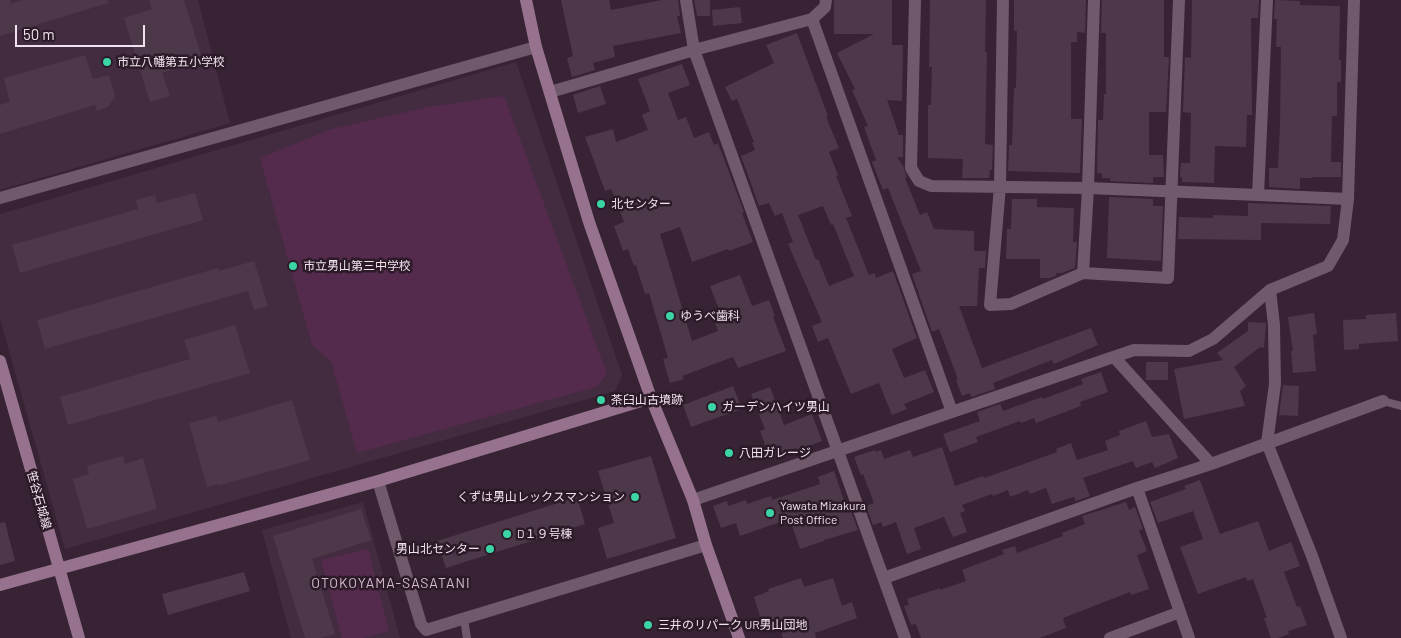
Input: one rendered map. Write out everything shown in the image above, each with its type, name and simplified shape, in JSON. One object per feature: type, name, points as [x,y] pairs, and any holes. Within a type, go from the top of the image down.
[{"type":"street","points":[[526,0],[536,48],[589,222],[651,398],[693,500],[706,545],[739,638]]},
{"type":"street","points":[[686,0],[694,50],[905,638]]},
{"type":"street","points":[[550,92],[694,50],[812,19],[825,7],[826,0]]},
{"type":"street","points":[[915,0],[911,168],[919,181],[931,186],[1088,188],[1348,199]]},
{"type":"street","points":[[1003,0],[1000,186],[990,305],[1011,304],[1084,273],[1168,278],[1179,0]]},
{"type":"street","points":[[1084,273],[1094,0]]},
{"type":"street","points":[[1258,194],[1267,0]]},
{"type":"street","points":[[693,500],[1134,350],[1189,351],[1213,339],[1270,290],[1328,266],[1343,240],[1348,199],[1354,0]]},
{"type":"street","points":[[812,19],[952,412]]},
{"type":"street","points":[[0,198],[536,48]]},
{"type":"street","points":[[1270,290],[1274,325],[1275,384],[1267,443],[1312,556],[1341,638]]},
{"type":"street","points":[[1114,357],[1211,464]]},
{"type":"street","name":"笹谷石城線","points":[[0,361],[79,638]]},
{"type":"street","points":[[0,585],[378,481],[651,398]]},
{"type":"street","points":[[884,578],[1383,402]]},
{"type":"street","points":[[378,481],[421,624],[426,630],[706,545]]},
{"type":"street","points":[[1137,488],[1189,638]]},
{"type":"street","points":[[1110,638],[1180,612]]},
{"type":"lane","points":[[1383,402],[1401,406]]},
{"type":"lane","points":[[464,619],[467,638]]},
{"type":"shaded area","name":"市立八幡第五小学校","points":[[0,0],[198,0],[230,123],[0,190]]},
{"type":"shaded area","name":"市立男山第三中学校","points":[[516,62],[622,375],[615,391],[65,549],[0,319],[0,214]]},
{"type":"shaded area","points":[[504,96],[607,374],[596,387],[357,453],[331,361],[312,345],[260,158],[332,129],[428,107]]},
{"type":"shaded area","points":[[363,502],[400,638],[291,638],[262,530]]},
{"type":"shaded area","points":[[368,549],[389,631],[363,638],[342,638],[321,560]]},
{"type":"building","points":[[0,0],[10,0],[11,4],[23,0],[108,0],[108,3],[0,36]]},
{"type":"building","points":[[149,0],[184,0],[203,61],[162,73],[170,96],[150,102],[124,18],[152,9]]},
{"type":"building","points":[[561,0],[609,0],[611,10],[662,0],[678,0],[680,16],[677,16],[681,33],[613,46],[615,57],[593,63],[595,70],[572,77],[567,58],[573,56]]},
{"type":"building","points":[[694,0],[710,0],[710,16],[697,16]]},
{"type":"building","points":[[834,0],[892,0],[892,45],[903,45],[902,101],[887,100],[899,135],[903,135],[903,157],[897,157],[903,166],[907,177],[905,178],[920,215],[927,212],[934,229],[974,231],[974,251],[986,251],[985,268],[979,268],[977,306],[959,306],[982,368],[1091,328],[1098,345],[1054,364],[1052,360],[993,383],[995,389],[971,397],[970,393],[962,396],[956,380],[958,379],[939,329],[932,332],[912,274],[921,271],[888,188],[883,190],[872,162],[876,160],[864,127],[868,126],[852,90],[855,89],[837,53],[874,34],[834,34]]},
{"type":"building","points":[[930,0],[986,0],[985,144],[993,145],[992,170],[990,170],[989,178],[962,178],[963,159],[928,158],[928,105],[931,105],[932,67],[929,67]]},
{"type":"building","points":[[1014,0],[1086,0],[1085,33],[1077,32],[1077,42],[1071,42],[1071,119],[1082,119],[1080,173],[1008,171],[1009,145],[1012,145],[1014,88],[1016,88],[1017,31],[1014,31]]},
{"type":"building","points":[[1102,0],[1164,0],[1164,57],[1169,57],[1166,112],[1149,112],[1149,155],[1163,155],[1164,177],[1153,177],[1153,183],[1110,181],[1110,178],[1102,178],[1102,174],[1097,173],[1098,120],[1103,120],[1104,94],[1106,94],[1106,33],[1101,33]]},
{"type":"building","points":[[1192,0],[1259,0],[1258,18],[1251,18],[1252,115],[1247,115],[1246,147],[1215,146],[1214,183],[1182,182],[1182,177],[1180,177],[1181,163],[1190,163],[1191,113],[1183,112],[1185,57],[1191,58]]},
{"type":"building","points":[[1275,0],[1300,1],[1300,5],[1340,6],[1339,60],[1341,60],[1341,82],[1337,82],[1337,116],[1332,116],[1331,162],[1341,162],[1341,177],[1300,178],[1300,189],[1269,187],[1269,168],[1278,168],[1280,125],[1281,47],[1276,47],[1277,19],[1274,19]]},
{"type":"building","points":[[740,7],[742,23],[713,26],[712,10]]},
{"type":"building","points":[[797,33],[828,116],[826,117],[839,148],[829,152],[838,175],[836,176],[852,216],[846,218],[869,275],[875,273],[876,278],[893,271],[917,338],[892,349],[904,378],[925,370],[934,392],[904,404],[907,409],[892,415],[879,383],[851,394],[828,338],[818,342],[812,326],[822,322],[788,244],[793,242],[782,213],[775,216],[769,203],[759,206],[741,156],[755,150],[752,143],[754,142],[737,99],[732,101],[725,87],[774,63],[766,45]],"holes":[[[823,206],[831,225],[833,224],[854,276],[829,286],[818,259],[816,260],[798,215]]]},
{"type":"building","points":[[85,55],[93,79],[109,75],[115,96],[108,107],[97,111],[95,105],[0,134],[0,105],[10,102],[4,78]]},
{"type":"building","points":[[682,64],[690,85],[668,93],[678,120],[686,117],[694,138],[709,132],[714,145],[718,143],[744,212],[742,213],[753,242],[692,262],[680,227],[660,234],[692,341],[718,331],[715,323],[723,320],[710,286],[740,275],[752,306],[769,300],[775,316],[773,317],[786,351],[738,368],[733,357],[682,376],[684,379],[670,383],[663,359],[668,358],[649,293],[645,294],[636,265],[634,266],[628,249],[623,251],[614,226],[624,222],[611,189],[605,191],[585,137],[613,129],[616,142],[648,130],[642,115],[650,111],[638,79]]},
{"type":"building","points":[[600,86],[606,104],[578,113],[573,95]]},
{"type":"building","points":[[195,193],[203,220],[20,273],[12,245],[138,209],[136,200],[155,195],[157,203]]},
{"type":"building","points":[[1109,197],[1153,199],[1153,206],[1163,206],[1161,261],[1107,258]]},
{"type":"building","points":[[1012,199],[1037,199],[1037,207],[1074,208],[1073,242],[1077,242],[1075,268],[1062,273],[1056,273],[1056,276],[1050,278],[1040,278],[1040,259],[1006,259],[1007,229],[1011,229]]},
{"type":"building","points":[[1248,203],[1331,206],[1330,224],[1261,223],[1261,240],[1178,239],[1179,217],[1213,218],[1213,215],[1248,216]]},
{"type":"building","points":[[254,261],[268,306],[254,310],[248,291],[45,349],[37,320],[218,268],[219,271]]},
{"type":"building","points":[[1314,313],[1317,334],[1313,335],[1316,371],[1293,373],[1291,351],[1293,351],[1288,317]]},
{"type":"building","points":[[1396,313],[1398,341],[1359,344],[1359,349],[1344,350],[1343,320],[1366,319],[1366,315]]},
{"type":"building","points":[[1248,322],[1266,323],[1266,325],[1264,348],[1260,347],[1234,367],[1246,386],[1240,391],[1245,406],[1184,419],[1174,369],[1223,360],[1217,353],[1248,331]]},
{"type":"building","points":[[235,325],[250,373],[68,425],[60,397],[190,359],[184,340]]},
{"type":"building","points":[[1146,362],[1168,362],[1168,380],[1146,380]]},
{"type":"building","points":[[1101,372],[1108,392],[1080,402],[1081,406],[1036,423],[1034,418],[1021,423],[1020,421],[976,437],[978,442],[950,452],[943,434],[980,421],[977,412],[1000,404],[1003,411],[1042,397],[1043,399],[1083,384],[1081,379]]},
{"type":"building","points":[[1283,385],[1299,386],[1298,416],[1279,415]]},
{"type":"building","name":"ガーデンハイツ男山","points":[[733,386],[742,409],[691,427],[683,405]]},
{"type":"building","points":[[770,387],[784,425],[812,414],[822,441],[770,458],[760,431],[765,429],[751,394]]},
{"type":"building","points":[[292,400],[310,460],[217,486],[217,484],[207,487],[189,423],[216,416],[218,422]]},
{"type":"building","points":[[1146,421],[1152,437],[1169,434],[1178,458],[1155,468],[1152,462],[1136,468],[1133,461],[1083,478],[1090,496],[1076,501],[1073,497],[1052,504],[1046,488],[1030,494],[1028,490],[1010,497],[1008,490],[993,496],[992,494],[962,505],[965,511],[960,513],[967,532],[953,537],[944,517],[914,528],[921,549],[907,554],[896,522],[883,527],[881,522],[873,525],[866,506],[874,503],[854,457],[875,450],[876,452],[881,450],[884,459],[910,450],[913,457],[942,447],[955,486],[983,476],[984,478],[1057,452],[1056,449],[1071,443],[1077,460],[1108,450],[1105,441],[1120,435],[1119,431]]},
{"type":"building","points":[[123,456],[125,464],[143,458],[157,509],[87,529],[73,479],[89,474],[87,466]]},
{"type":"building","name":"くずは男山レックスマンション","points":[[651,456],[676,538],[607,559],[598,528],[614,523],[598,471]]},
{"type":"building","points":[[834,471],[848,512],[851,511],[858,530],[800,549],[791,522],[784,524],[783,521],[740,536],[736,523],[721,528],[713,506],[727,501],[728,506],[746,500],[747,504],[771,496],[772,500],[820,484],[818,477]]},
{"type":"building","points":[[1200,480],[1220,534],[1258,521],[1269,551],[1291,542],[1300,566],[1284,572],[1297,607],[1300,606],[1307,625],[1288,631],[1289,634],[1278,638],[1271,638],[1264,618],[1267,618],[1253,579],[1247,581],[1246,577],[1198,594],[1180,547],[1203,539],[1193,511],[1158,523],[1150,502],[1186,489],[1184,486]]},
{"type":"building","name":"D１９号棟","points":[[577,497],[585,524],[446,568],[437,541]]},
{"type":"building","points":[[1126,502],[1129,510],[1135,507],[1143,529],[1139,530],[1147,551],[1137,555],[1149,589],[1131,595],[1130,592],[1063,618],[1066,628],[1040,638],[921,638],[916,624],[911,625],[904,606],[909,605],[907,599],[966,581],[962,570],[1004,554],[1002,550],[1015,546],[1017,553],[1063,536],[1062,533],[1085,524],[1082,516]]},
{"type":"building","points":[[361,509],[371,540],[312,559],[335,634],[321,638],[305,638],[273,536]]},
{"type":"building","points":[[5,522],[15,561],[0,565],[0,523]]},
{"type":"building","points":[[244,572],[250,591],[168,615],[162,594]]},
{"type":"building","points":[[801,578],[804,587],[833,578],[842,606],[852,602],[857,618],[815,633],[816,638],[783,638],[779,624],[764,629],[754,597],[769,591],[768,589]]},
{"type":"place","name":"市立八幡第五小学校","points":[[107,62]]},
{"type":"place","name":"北センター","points":[[601,204]]},
{"type":"place","name":"市立男山第三中学校","points":[[293,266]]},
{"type":"place","name":"ゆうべ歯科","points":[[670,316]]},
{"type":"place","name":"茶臼山古墳跡","points":[[601,400]]},
{"type":"place","name":"ガーデンハイツ男山","points":[[712,407]]},
{"type":"place","name":"八田ガレージ","points":[[729,453]]},
{"type":"place","name":"くずは男山レックスマンション","points":[[635,497]]},
{"type":"place","name":"Yawata Mizakura Post Office","points":[[770,513]]},
{"type":"place","name":"D１９号棟","points":[[507,534]]},
{"type":"place","name":"男山北センター","points":[[490,549]]},
{"type":"place","name":"三井のリパーク UR男山団地","points":[[648,625]]},
{"type":"district","name":"OTOKOYAMA-SASATANI","points":[[391,583]]}]
